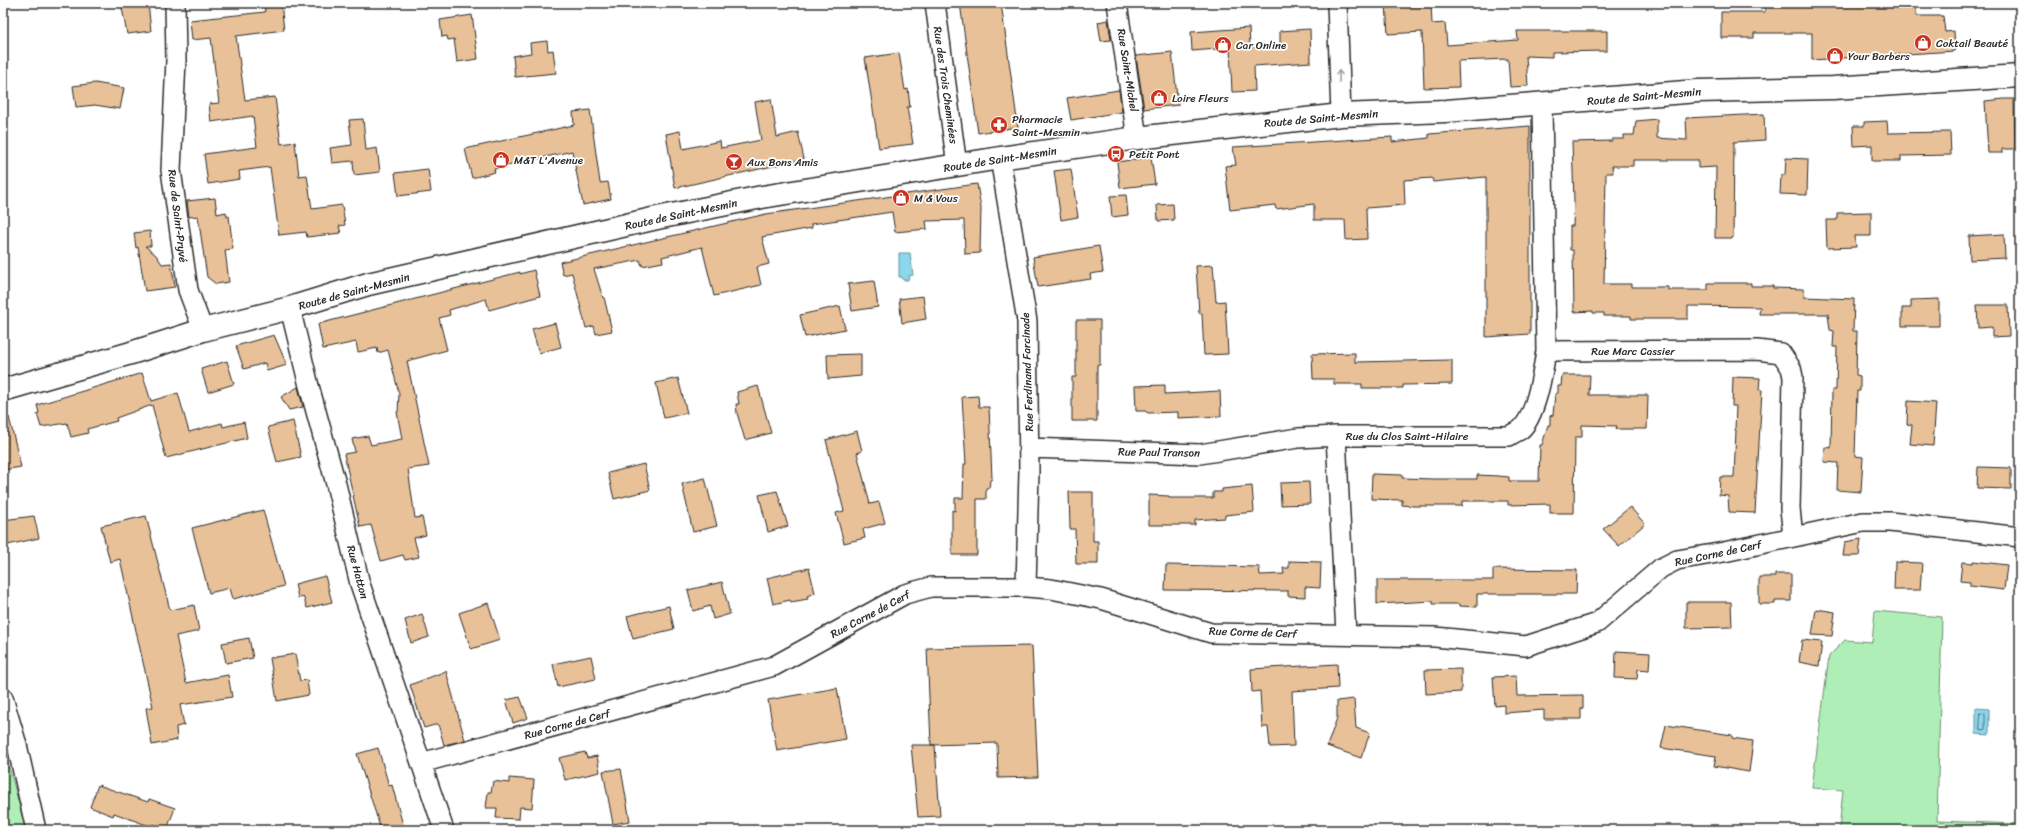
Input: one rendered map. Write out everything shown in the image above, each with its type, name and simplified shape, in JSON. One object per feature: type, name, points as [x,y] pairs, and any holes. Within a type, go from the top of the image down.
[{"type":"main road","name":"Route de Saint-Mesmin","points":[[3,390],[131,353],[203,330],[290,308],[368,284],[665,217],[762,197],[1000,158],[1137,138],[1341,115],[1446,111],[1698,91],[1833,88],[2020,76]]},
{"type":"street","name":"Rue de Saint-Pryvé","points":[[176,3],[176,60],[171,170],[188,290],[203,330]]},
{"type":"street","name":"Rue des Trois Cheminées","points":[[935,3],[957,166]]},
{"type":"street","name":"Rue Saint-Michel","points":[[1117,3],[1137,138]]},
{"type":"street","points":[[1338,3],[1341,115]]},
{"type":"street","points":[[1542,104],[1546,351]]},
{"type":"street","name":"Rue Ferdinand Farcinade","points":[[1000,158],[1027,321],[1029,448],[1026,587]]},
{"type":"street","name":"Rue Hatton","points":[[290,308],[307,379],[336,484],[360,584],[444,830]]},
{"type":"street","name":"Rue Marc Cassier","points":[[1546,351],[1757,350],[1781,353],[1791,368],[1793,377],[1790,509],[1793,536]]},
{"type":"street","name":"Rue du Clos Saint-Hilaire","points":[[1346,634],[1336,436],[1509,436],[1521,429],[1528,420],[1543,374],[1546,351]]},
{"type":"street","name":"Rue Paul Transon","points":[[1029,448],[1200,454],[1298,438],[1336,436]]},
{"type":"street","name":"Rue Corne de Cerf","points":[[421,763],[649,702],[774,666],[905,594],[922,588],[954,586],[1026,587],[1051,589],[1101,598],[1211,633],[1346,634],[1435,637],[1526,646],[1597,623],[1660,568],[1668,563],[1678,560],[1724,552],[1793,536],[1870,522],[1890,522],[2020,537]]},
{"type":"street","points":[[3,698],[17,745],[36,830]]},
{"type":"green space","points":[[1875,611],[1942,617],[1937,821],[2020,824],[2020,830],[1839,830],[1843,790],[1812,788],[1829,656],[1845,640],[1872,642]]},
{"type":"green space","points":[[3,745],[26,830],[3,830]]},
{"type":"water","points":[[899,253],[910,253],[913,275],[909,276],[908,280],[903,280],[902,277],[899,277]]},
{"type":"water","points":[[1976,708],[1989,709],[1989,735],[1976,734]]},
{"type":"building","points":[[121,3],[148,3],[151,31],[127,34]]},
{"type":"building","points":[[264,3],[281,3],[284,30],[236,36],[245,100],[275,97],[281,144],[295,142],[299,176],[307,175],[312,209],[342,205],[345,225],[339,226],[341,233],[307,237],[306,232],[279,235],[270,167],[239,171],[240,179],[208,184],[204,154],[257,147],[253,116],[211,122],[209,104],[219,103],[211,38],[192,40],[190,20],[265,12]]},
{"type":"building","points":[[960,3],[1001,3],[1018,127],[978,133]]},
{"type":"building","points":[[1386,3],[1431,3],[1432,24],[1445,23],[1447,45],[1518,40],[1517,31],[1607,31],[1607,51],[1552,52],[1552,57],[1526,56],[1528,86],[1510,87],[1508,59],[1458,61],[1459,87],[1424,88],[1422,32],[1388,34]]},
{"type":"building","points":[[1916,3],[1916,16],[1943,16],[1945,32],[1954,31],[1955,51],[1812,60],[1812,33],[1754,33],[1754,38],[1721,38],[1721,12],[1765,12],[1765,4]]},
{"type":"building","points":[[472,15],[478,59],[457,62],[454,39],[448,40],[447,36],[442,37],[440,20]]},
{"type":"building","points":[[1108,20],[1111,40],[1101,41],[1098,22]]},
{"type":"building","points":[[1249,28],[1250,47],[1280,45],[1280,31],[1310,29],[1311,62],[1254,66],[1255,91],[1232,92],[1230,48],[1192,51],[1191,32]]},
{"type":"building","points":[[547,41],[548,51],[553,50],[556,73],[515,77],[513,56],[531,53],[530,43]]},
{"type":"building","points":[[1172,52],[1178,105],[1144,109],[1136,56]]},
{"type":"building","points":[[899,53],[905,90],[908,89],[910,107],[907,107],[913,144],[879,148],[865,58]]},
{"type":"building","points":[[95,83],[124,88],[120,109],[95,105],[76,107],[73,86]]},
{"type":"building","points":[[1119,90],[1122,112],[1071,120],[1067,98]]},
{"type":"building","points":[[771,99],[777,137],[798,132],[804,159],[675,188],[666,134],[680,131],[683,149],[720,141],[721,148],[761,140],[755,102]]},
{"type":"building","points":[[2014,99],[2015,149],[2002,149],[2002,153],[1988,153],[1985,101]]},
{"type":"building","points":[[590,110],[600,183],[608,182],[611,199],[583,205],[572,151],[494,169],[495,172],[472,178],[465,149],[574,125],[573,112]]},
{"type":"building","points":[[1764,114],[1765,140],[1734,142],[1733,238],[1715,238],[1716,167],[1698,168],[1698,160],[1633,160],[1633,166],[1612,166],[1613,173],[1606,173],[1604,284],[1631,284],[1631,287],[1668,287],[1668,290],[1708,290],[1708,283],[1751,283],[1751,286],[1773,286],[1773,288],[1804,289],[1804,297],[1854,299],[1853,331],[1857,331],[1856,375],[1860,376],[1860,391],[1857,391],[1855,456],[1863,457],[1861,492],[1837,490],[1838,463],[1824,462],[1825,447],[1831,448],[1832,390],[1836,390],[1837,347],[1833,347],[1834,331],[1830,330],[1828,314],[1759,314],[1760,307],[1688,306],[1688,319],[1631,319],[1631,316],[1604,316],[1604,313],[1593,313],[1593,311],[1574,312],[1573,250],[1570,250],[1570,226],[1573,226],[1574,201],[1572,142],[1612,141],[1612,139],[1624,139],[1624,135],[1634,135],[1636,121],[1657,119],[1657,138],[1687,140],[1686,118]]},
{"type":"building","points":[[363,119],[366,150],[377,148],[380,172],[354,175],[353,161],[332,163],[330,148],[352,145],[349,120]]},
{"type":"building","points":[[1887,121],[1888,133],[1950,132],[1951,155],[1901,156],[1901,161],[1872,161],[1872,145],[1854,146],[1853,126],[1864,126],[1864,122]]},
{"type":"building","points":[[1530,126],[1530,334],[1486,337],[1486,177],[1433,182],[1432,178],[1404,180],[1405,205],[1366,208],[1367,239],[1346,240],[1345,220],[1314,220],[1314,204],[1276,209],[1275,205],[1230,210],[1225,166],[1236,165],[1233,147],[1392,137],[1392,142],[1429,138],[1429,134]]},
{"type":"building","points":[[1151,157],[1155,184],[1120,188],[1117,162]]},
{"type":"building","points":[[1786,158],[1808,159],[1807,195],[1780,194],[1781,175],[1785,175]]},
{"type":"building","points":[[428,169],[431,192],[398,196],[395,173]]},
{"type":"building","points":[[1071,169],[1078,217],[1061,220],[1054,171]]},
{"type":"building","points":[[977,184],[981,208],[980,253],[965,254],[964,220],[926,221],[927,229],[895,232],[892,212],[811,224],[812,228],[762,237],[769,264],[757,267],[761,285],[714,296],[702,247],[662,257],[663,262],[642,266],[640,260],[594,269],[603,298],[604,297],[612,331],[596,334],[594,326],[586,328],[572,273],[563,275],[560,262],[766,214]]},
{"type":"building","points":[[1126,195],[1128,215],[1112,217],[1110,196]]},
{"type":"building","points":[[215,198],[217,214],[226,212],[227,217],[229,216],[233,249],[225,250],[229,282],[216,284],[207,277],[198,216],[189,217],[187,201]]},
{"type":"building","points":[[1173,204],[1174,220],[1158,221],[1157,205]]},
{"type":"building","points":[[1871,212],[1871,236],[1855,236],[1856,247],[1827,248],[1826,220],[1837,220],[1837,213]]},
{"type":"building","points":[[150,231],[151,246],[145,246],[156,255],[162,264],[171,263],[175,287],[145,291],[138,247],[136,248],[134,233]]},
{"type":"building","points":[[2004,234],[2005,258],[1970,260],[1969,236]]},
{"type":"building","points":[[1099,246],[1103,272],[1090,274],[1091,279],[1038,287],[1033,257]]},
{"type":"building","points":[[1213,265],[1216,302],[1225,301],[1228,354],[1204,355],[1202,313],[1199,313],[1196,266]]},
{"type":"building","points":[[534,270],[540,296],[489,310],[486,299],[449,310],[450,315],[439,318],[447,350],[407,361],[429,466],[408,469],[415,518],[422,517],[426,535],[414,538],[419,557],[405,560],[403,555],[381,561],[371,525],[360,527],[344,454],[355,452],[352,439],[368,436],[371,445],[402,439],[397,412],[399,394],[388,350],[378,353],[377,348],[358,352],[356,342],[323,349],[318,324],[520,272],[520,274]]},
{"type":"building","points":[[874,281],[878,307],[852,311],[848,284]]},
{"type":"building","points":[[923,296],[926,319],[902,323],[899,299]]},
{"type":"building","points":[[1939,299],[1939,326],[1902,326],[1902,308],[1911,308],[1911,300]]},
{"type":"building","points":[[1977,305],[2008,305],[2009,336],[1992,337],[1992,327],[1978,328]]},
{"type":"building","points":[[840,306],[845,329],[805,337],[800,315]]},
{"type":"building","points":[[1076,320],[1100,320],[1100,365],[1097,365],[1097,421],[1072,421],[1072,377],[1076,377]]},
{"type":"building","points":[[555,323],[561,347],[539,353],[532,329]]},
{"type":"building","points":[[274,335],[287,365],[267,371],[265,363],[244,369],[236,346]]},
{"type":"building","points":[[1355,353],[1355,362],[1452,360],[1452,384],[1403,385],[1403,388],[1362,388],[1362,384],[1334,384],[1334,379],[1313,379],[1312,354]]},
{"type":"building","points":[[861,354],[861,376],[828,379],[827,355]]},
{"type":"building","points":[[227,361],[234,384],[208,392],[201,369]]},
{"type":"building","points":[[142,373],[151,401],[178,393],[189,432],[222,423],[223,427],[244,422],[247,438],[166,458],[152,405],[116,418],[117,421],[87,429],[88,433],[71,437],[67,423],[41,427],[37,414],[39,413],[37,405]]},
{"type":"building","points":[[1562,375],[1590,375],[1589,395],[1648,395],[1647,429],[1616,429],[1617,426],[1582,425],[1582,437],[1575,437],[1574,513],[1550,513],[1550,504],[1508,505],[1508,501],[1462,501],[1462,506],[1413,506],[1402,505],[1402,500],[1371,499],[1372,474],[1402,475],[1402,478],[1434,479],[1477,479],[1477,475],[1509,477],[1509,481],[1539,481],[1540,445],[1542,445],[1548,425],[1550,425],[1550,416],[1553,415],[1555,394],[1558,393],[1558,386],[1561,386]]},
{"type":"building","points":[[1733,377],[1760,378],[1759,390],[1762,390],[1755,513],[1729,512],[1728,496],[1719,495],[1720,477],[1734,477],[1736,406],[1732,406]]},
{"type":"building","points":[[678,378],[687,413],[664,418],[656,383]]},
{"type":"building","points":[[1165,385],[1165,394],[1220,391],[1221,416],[1178,418],[1178,412],[1148,413],[1145,411],[1136,411],[1135,386]]},
{"type":"building","points":[[758,386],[771,433],[745,440],[737,413],[736,404],[739,404],[737,392]]},
{"type":"building","points":[[298,387],[303,407],[289,410],[281,397]]},
{"type":"building","points":[[978,396],[979,407],[989,407],[992,479],[990,480],[989,488],[986,488],[986,499],[977,499],[977,555],[952,555],[952,510],[955,511],[955,498],[963,498],[964,464],[966,464],[962,397]]},
{"type":"building","points":[[1908,401],[1936,403],[1933,446],[1910,444],[1912,425],[1907,424]]},
{"type":"building","points":[[9,417],[21,467],[3,470],[3,418]]},
{"type":"building","points":[[293,421],[301,457],[277,462],[268,427]]},
{"type":"building","points":[[857,431],[862,451],[857,453],[870,504],[879,502],[885,523],[863,529],[865,538],[844,543],[836,513],[844,511],[826,440]]},
{"type":"building","points":[[644,464],[650,490],[614,499],[608,473]]},
{"type":"building","points":[[1978,467],[2011,468],[2011,489],[1977,488]]},
{"type":"building","points":[[705,478],[717,526],[693,532],[682,484]]},
{"type":"building","points":[[1309,482],[1310,504],[1281,505],[1280,483]]},
{"type":"building","points":[[1252,486],[1254,512],[1225,515],[1225,518],[1195,520],[1195,525],[1149,525],[1149,495],[1169,496],[1169,498],[1213,498],[1213,492],[1222,492],[1222,489]]},
{"type":"building","points":[[777,491],[788,526],[768,532],[759,495]]},
{"type":"building","points":[[1069,492],[1093,492],[1093,541],[1098,541],[1098,564],[1076,564],[1075,529],[1070,529]]},
{"type":"building","points":[[1630,507],[1645,524],[1619,546],[1603,529]]},
{"type":"building","points":[[263,510],[284,586],[233,599],[230,588],[209,593],[192,528]]},
{"type":"building","points":[[34,516],[39,538],[3,546],[3,520]]},
{"type":"building","points":[[146,516],[170,610],[194,605],[199,631],[176,636],[186,683],[228,675],[232,697],[180,705],[184,725],[176,727],[177,740],[152,745],[146,708],[153,707],[120,559],[110,562],[101,526]]},
{"type":"building","points":[[1861,539],[1859,556],[1843,556],[1845,542]]},
{"type":"building","points":[[1289,561],[1321,562],[1320,588],[1305,587],[1305,597],[1288,596],[1288,591],[1165,590],[1166,565],[1259,567],[1260,575],[1284,574],[1283,568],[1289,568]]},
{"type":"building","points":[[1973,561],[2007,565],[2004,590],[1970,586],[1970,582],[1960,581],[1962,562],[1973,563]]},
{"type":"building","points":[[1895,562],[1922,563],[1920,590],[1894,590]]},
{"type":"building","points":[[809,568],[815,593],[807,596],[808,599],[791,602],[790,600],[773,604],[767,578]]},
{"type":"building","points":[[1493,569],[1577,570],[1576,594],[1477,594],[1477,607],[1459,606],[1459,604],[1433,604],[1433,601],[1377,604],[1377,580],[1493,580]]},
{"type":"building","points":[[1775,574],[1791,574],[1791,601],[1775,601],[1775,604],[1759,604],[1759,577],[1775,577]]},
{"type":"building","points":[[325,576],[332,602],[307,608],[303,596],[298,598],[295,584]]},
{"type":"building","points":[[722,582],[730,614],[713,619],[710,606],[693,611],[688,590]]},
{"type":"building","points":[[1686,602],[1731,602],[1732,627],[1686,628]]},
{"type":"building","points":[[488,603],[500,640],[471,649],[459,613]]},
{"type":"building","points":[[669,606],[674,629],[633,639],[627,616]]},
{"type":"building","points":[[1816,609],[1835,612],[1832,636],[1812,635]]},
{"type":"building","points":[[422,614],[429,637],[411,643],[405,620]]},
{"type":"building","points":[[249,638],[253,658],[226,663],[222,643]]},
{"type":"building","points":[[1802,640],[1822,642],[1819,666],[1799,662]]},
{"type":"building","points":[[1032,646],[1038,777],[998,778],[997,743],[931,745],[927,648]]},
{"type":"building","points":[[1616,651],[1650,653],[1649,670],[1638,669],[1637,679],[1615,678]]},
{"type":"building","points":[[295,654],[300,681],[307,680],[309,695],[277,701],[270,658]]},
{"type":"building","points":[[591,656],[596,679],[558,687],[553,664]]},
{"type":"building","points":[[1337,664],[1338,688],[1292,691],[1294,746],[1270,747],[1268,727],[1262,727],[1260,691],[1252,692],[1251,669]]},
{"type":"building","points":[[1461,669],[1461,692],[1426,694],[1425,670]]},
{"type":"building","points":[[446,671],[465,740],[444,745],[438,724],[424,728],[410,685]]},
{"type":"building","points":[[1516,676],[1517,696],[1583,695],[1581,719],[1544,719],[1544,710],[1504,713],[1504,705],[1495,706],[1493,677]]},
{"type":"building","points":[[837,688],[846,739],[777,751],[768,700]]},
{"type":"building","points":[[520,697],[528,718],[513,723],[506,700]]},
{"type":"building","points":[[1354,699],[1356,728],[1370,733],[1361,758],[1327,746],[1337,718],[1337,701]]},
{"type":"building","points":[[1666,725],[1732,735],[1732,738],[1753,741],[1749,772],[1714,766],[1716,756],[1661,748]]},
{"type":"building","points":[[911,745],[935,745],[940,816],[918,817]]},
{"type":"building","points":[[378,748],[389,786],[392,785],[403,825],[386,830],[381,830],[357,754]]},
{"type":"building","points":[[585,752],[587,758],[597,756],[600,772],[565,780],[559,758]]},
{"type":"building","points":[[621,769],[630,821],[613,824],[603,771]]},
{"type":"building","points":[[509,778],[534,780],[532,808],[520,807],[519,819],[496,818],[497,808],[486,808],[488,792],[491,792],[493,781],[509,783]]},
{"type":"building","points":[[98,785],[148,802],[149,799],[175,808],[167,829],[153,824],[152,827],[114,813],[113,816],[90,807]]},
{"type":"place","name":"Coktail Beauté","points":[[1923,43]]},
{"type":"place","name":"Car Online","points":[[1223,45]]},
{"type":"place","name":"Your Barbers","points":[[1835,56]]},
{"type":"place","name":"Loire Fleurs","points":[[1159,98]]},
{"type":"place","name":"Pharmacie Saint-Mesmin","points":[[999,125]]},
{"type":"place","name":"Petit Pont","points":[[1116,154]]},
{"type":"place","name":"M&T L'Avenue","points":[[501,160]]},
{"type":"place","name":"Aux Bons Amis","points":[[734,162]]},
{"type":"place","name":"M & Vous","points":[[901,198]]}]
